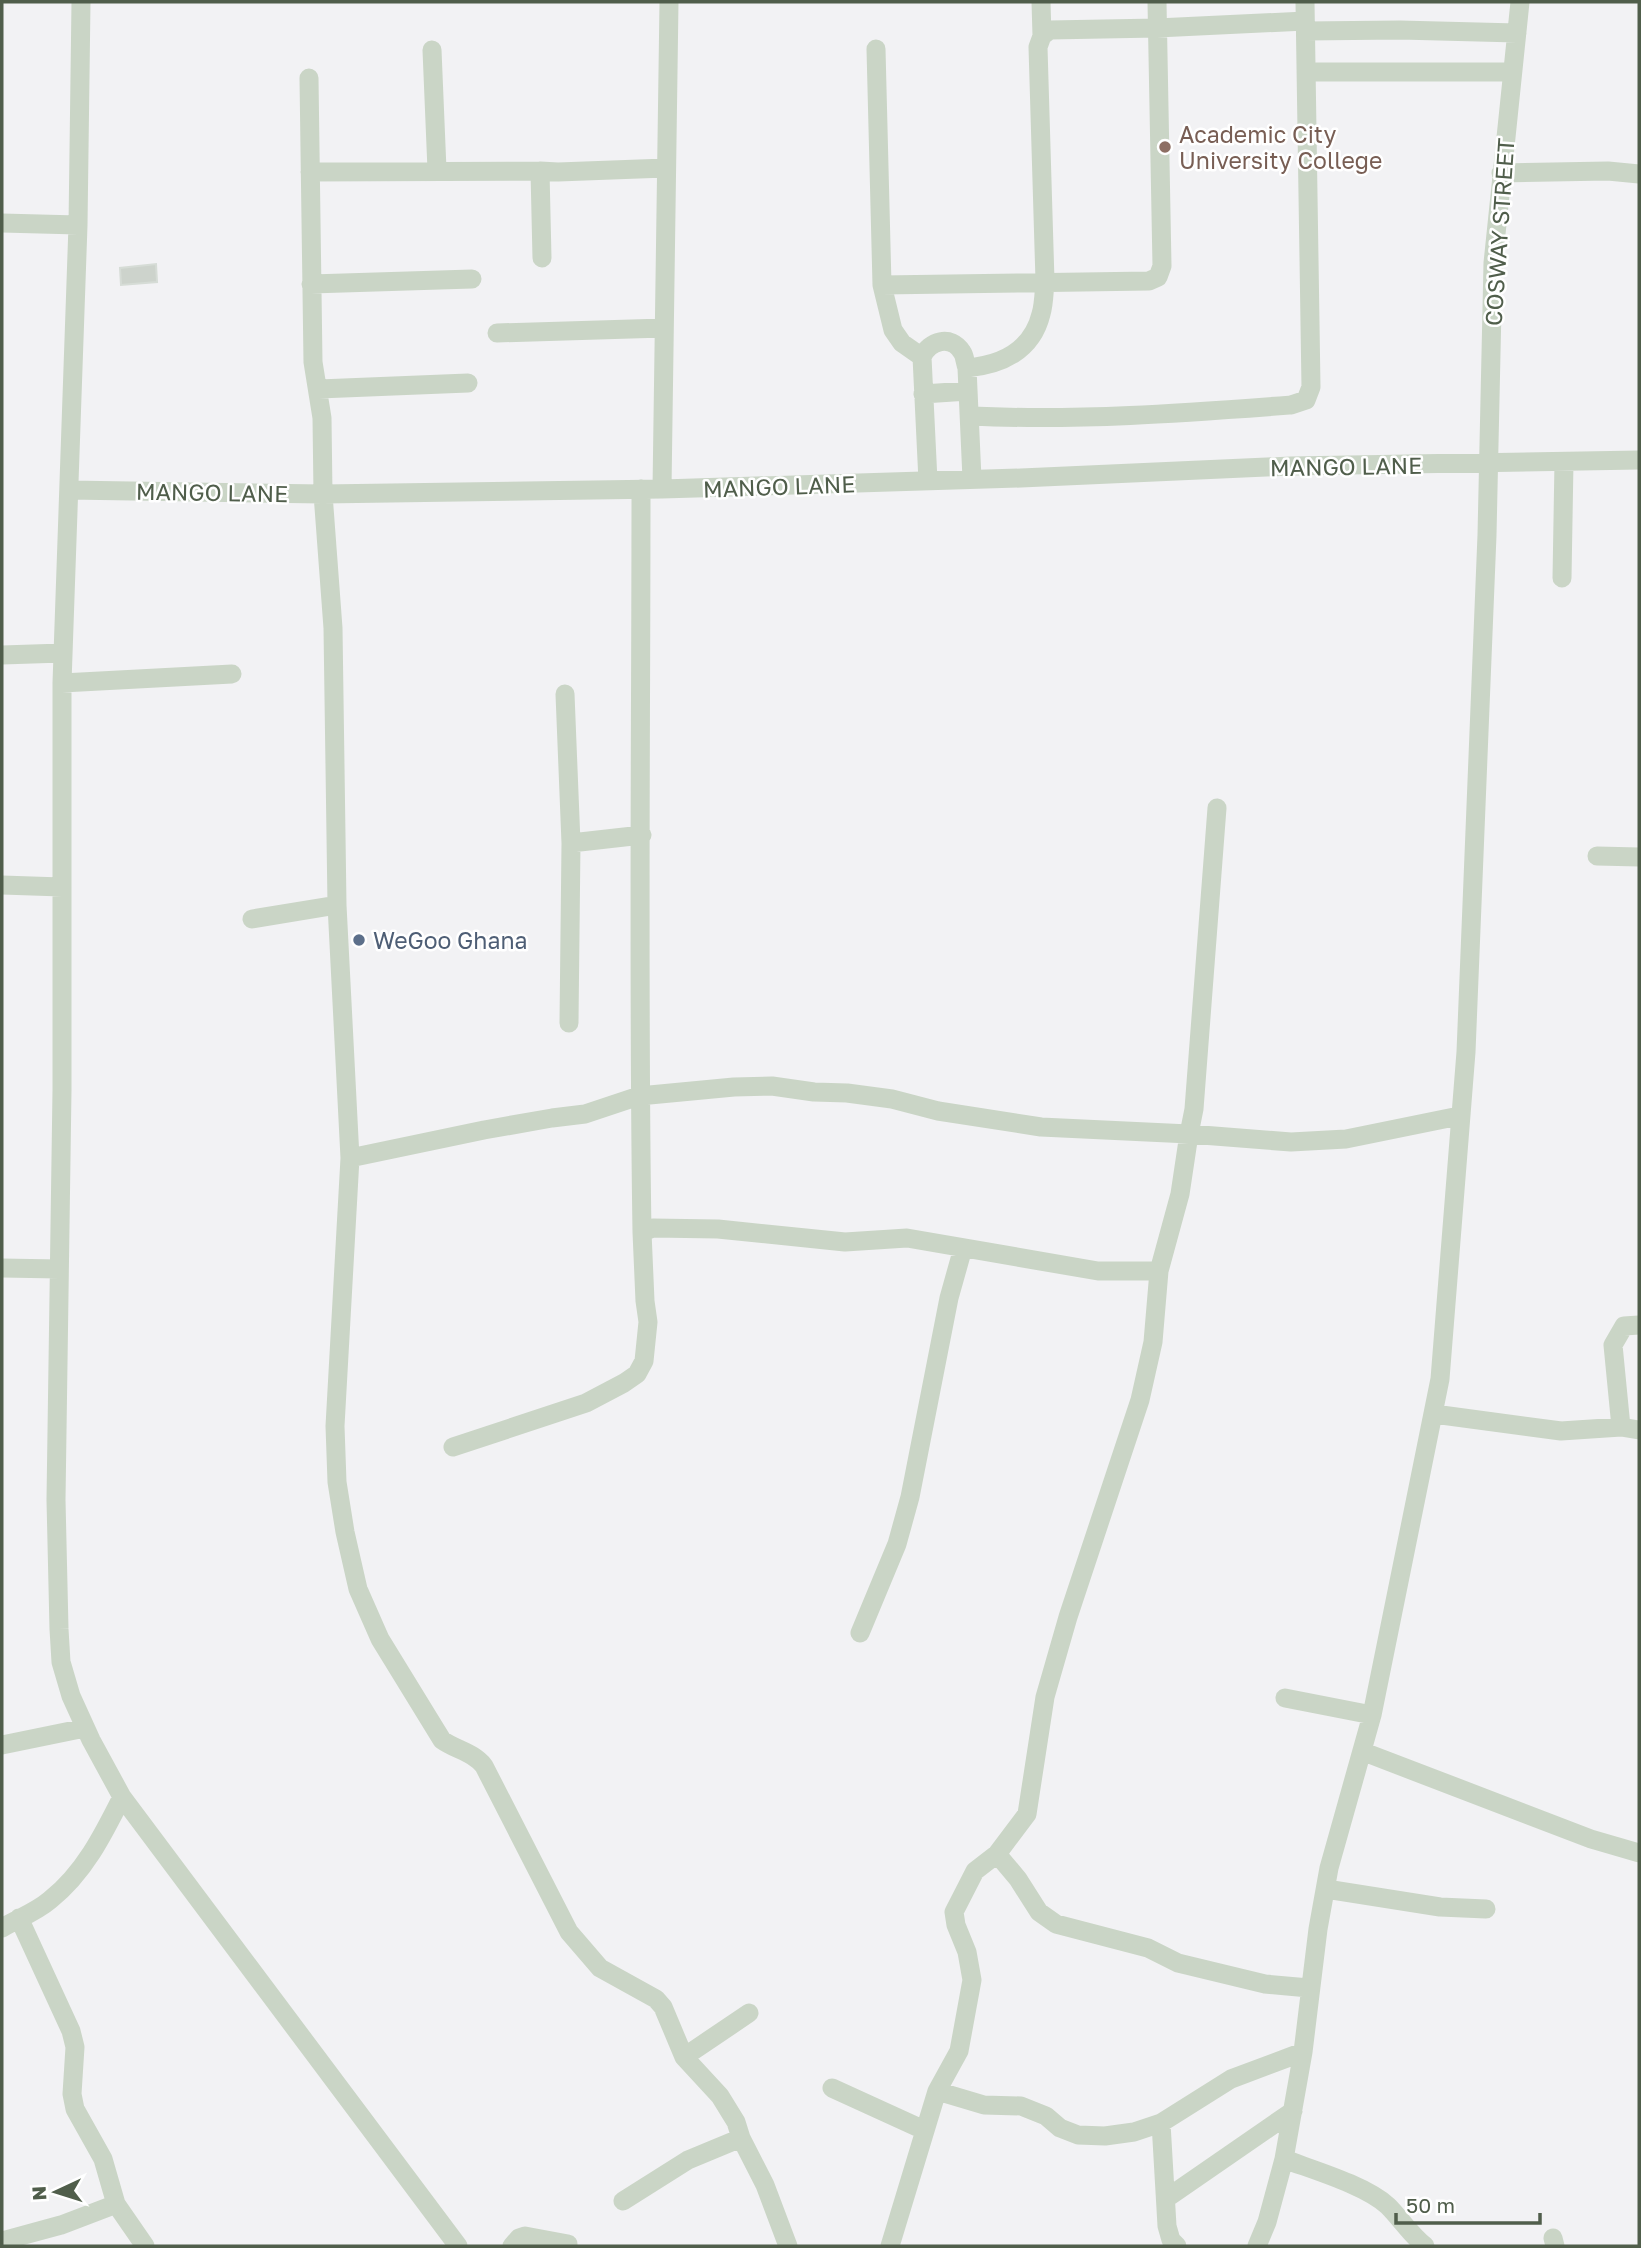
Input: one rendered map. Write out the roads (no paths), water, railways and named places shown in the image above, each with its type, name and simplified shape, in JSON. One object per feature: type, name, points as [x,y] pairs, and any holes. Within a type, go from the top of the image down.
[{"type":"street","points":[[81,2],[78,225],[62,683],[60,1269],[56,1500],[61,1662],[71,1696],[85,1728],[122,1797],[458,2246]]},
{"type":"street","points":[[662,489],[669,2]]},
{"type":"street","points":[[967,368],[988,366],[1016,354],[1030,337],[1041,315],[1045,281],[1038,47],[1042,36],[1041,2]]},
{"type":"street","points":[[882,285],[1149,281],[1158,277],[1162,266],[1157,2]]},
{"type":"street","name":"COSWAY STREET","points":[[1257,2246],[1267,2222],[1284,2159],[1303,2052],[1309,1988],[1329,1868],[1373,1715],[1440,1379],[1466,1052],[1489,464],[1493,263],[1520,2]]},
{"type":"street","points":[[1042,36],[1050,30],[1157,28],[1305,18],[1400,30],[1517,33]]},
{"type":"street","points":[[971,416],[1068,419],[1133,417],[1291,405],[1306,400],[1311,387],[1305,18]]},
{"type":"street","points":[[876,49],[882,285],[893,330],[902,343],[922,357]]},
{"type":"street","points":[[432,50],[438,170]]},
{"type":"street","points":[[1307,72],[1512,72]]},
{"type":"street","points":[[309,78],[313,362],[322,418],[323,494],[333,628],[337,905],[350,1158],[335,1426],[341,1507],[358,1589],[380,1639],[442,1740],[473,1755],[484,1766],[569,1932],[600,1968],[656,2000],[663,2007],[684,2057],[720,2096],[736,2122],[741,2138],[765,2185],[788,2246]]},
{"type":"street","points":[[310,172],[558,172],[666,167]]},
{"type":"street","points":[[540,171],[542,258]]},
{"type":"street","points":[[1501,173],[1608,171],[1639,174]]},
{"type":"street","points":[[2,223],[78,225]]},
{"type":"street","points":[[312,284],[472,279]]},
{"type":"street","points":[[497,333],[664,328]]},
{"type":"street","points":[[928,481],[922,357],[926,348],[938,342],[949,342],[962,351],[967,368],[972,479]]},
{"type":"street","points":[[319,389],[468,383]]},
{"type":"street","points":[[923,394],[968,391]]},
{"type":"street","name":"MANGO LANE","points":[[69,490],[323,494],[662,489],[1292,466],[1639,460]]},
{"type":"street","points":[[1562,578],[1564,462]]},
{"type":"street","points":[[453,1447],[586,1403],[637,1374],[644,1360],[649,1322],[645,1301],[639,1096],[642,835],[641,489]]},
{"type":"street","points":[[2,655],[63,653]]},
{"type":"street","points":[[62,683],[232,674]]},
{"type":"street","points":[[565,694],[571,843],[569,1023]]},
{"type":"street","points":[[890,2246],[937,2091],[959,2051],[972,1980],[967,1952],[956,1925],[954,1912],[975,1871],[998,1854],[1027,1814],[1045,1697],[1068,1617],[1140,1400],[1153,1342],[1159,1271],[1180,1194],[1194,1109],[1217,808]]},
{"type":"street","points":[[571,843],[642,835]]},
{"type":"street","points":[[1597,856],[1639,857]]},
{"type":"street","points":[[2,885],[62,887]]},
{"type":"street","points":[[252,919],[337,905]]},
{"type":"street","points":[[350,1158],[484,1130],[585,1114],[639,1096],[698,1089],[772,1086],[892,1099],[938,1111],[1041,1127],[1291,1142],[1346,1139],[1459,1116]]},
{"type":"street","points":[[642,1232],[653,1228],[718,1229],[845,1242],[907,1238],[1098,1270],[1159,1271]]},
{"type":"street","points":[[860,1633],[897,1544],[910,1497],[941,1336],[963,1248]]},
{"type":"street","points":[[2,1268],[60,1269]]},
{"type":"street","points":[[1434,1414],[1561,1431],[1630,1429],[1613,1345],[1624,1326],[1639,1325]]},
{"type":"street","points":[[1285,1698],[1373,1715]]},
{"type":"street","points":[[2,1745],[85,1728]]},
{"type":"street","points":[[1364,1752],[1591,1839],[1639,1853]]},
{"type":"street","points":[[2,1928],[48,1902],[76,1877],[122,1797]]},
{"type":"street","points":[[998,1854],[1039,1912],[1056,1924],[1149,1948],[1178,1963],[1265,1984],[1309,1988]]},
{"type":"street","points":[[1326,1889],[1440,1907],[1486,1909]]},
{"type":"street","points":[[19,1918],[71,2031],[75,2047],[72,2094],[75,2109],[103,2159],[116,2204],[145,2246]]},
{"type":"street","points":[[684,2057],[749,2013]]},
{"type":"street","points":[[937,2091],[984,2105],[1021,2106],[1046,2116],[1060,2128],[1078,2135],[1105,2136],[1134,2132],[1161,2123],[1231,2079],[1303,2052]]},
{"type":"street","points":[[832,2088],[924,2130]]},
{"type":"street","points":[[1167,2198],[1293,2111]]},
{"type":"street","points":[[1161,2123],[1167,2226],[1171,2240],[1177,2246]]},
{"type":"street","points":[[623,2201],[688,2160],[741,2138]]},
{"type":"street","points":[[1284,2159],[1377,2198],[1389,2207],[1425,2246]]},
{"type":"street","points":[[2,2241],[61,2225],[116,2204]]},
{"type":"street","points":[[512,2246],[525,2236],[568,2244]]},
{"type":"place","name":"Academic City University College","points":[[1165,147]]},
{"type":"place","name":"WeGoo Ghana","points":[[359,940]]}]
